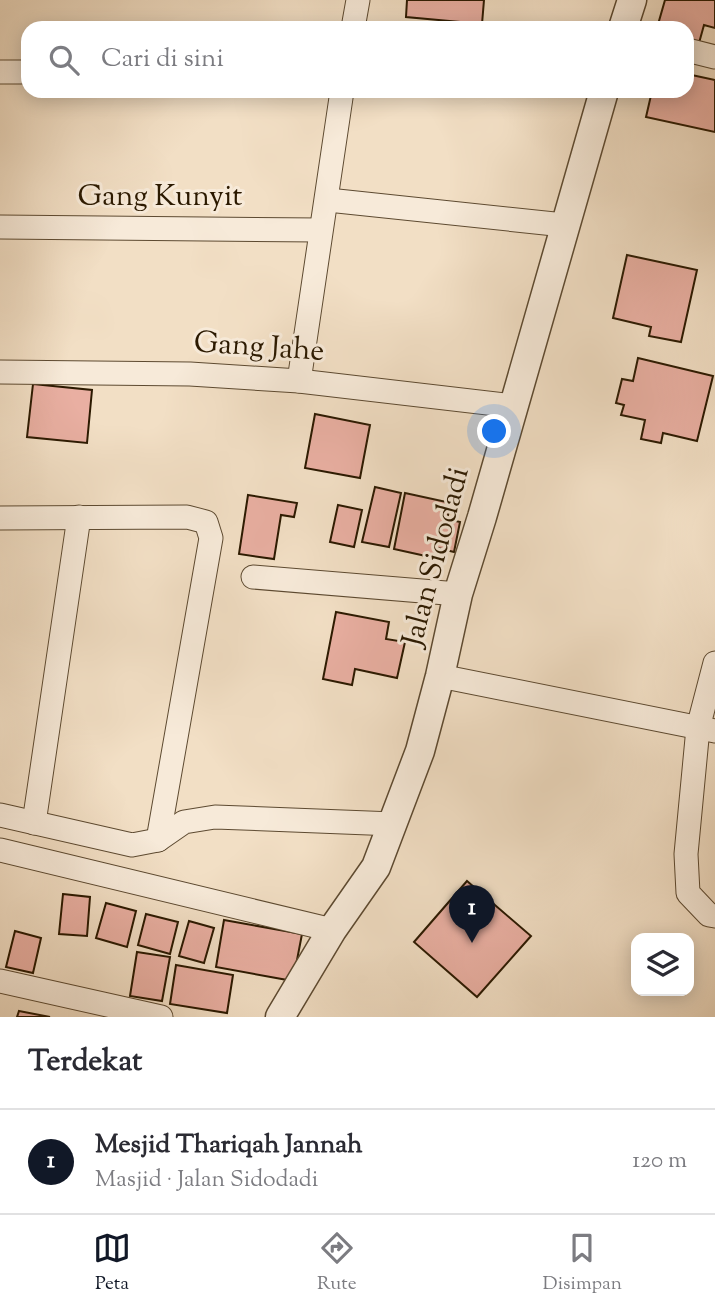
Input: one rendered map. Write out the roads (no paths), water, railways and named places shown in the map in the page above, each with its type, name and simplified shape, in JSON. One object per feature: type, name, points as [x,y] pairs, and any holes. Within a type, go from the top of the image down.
[{"type":"street","points":[[354,21],[358,0]]},
{"type":"street","points":[[625,21],[632,0]]},
{"type":"street","points":[[694,52],[715,57]]},
{"type":"street","points":[[0,72],[21,72]]},
{"type":"street","points":[[299,381],[341,98]]},
{"type":"street","name":"Jalan Sidodadi","points":[[280,1017],[332,930],[376,867],[420,751],[458,594],[602,98]]},
{"type":"street","points":[[328,200],[564,225]]},
{"type":"street","name":"Gang Kunyit","points":[[0,228],[320,230]]},
{"type":"street","name":"Gang Jahe","points":[[0,372],[190,374],[299,381],[513,406]]},
{"type":"street","points":[[34,823],[79,517]]},
{"type":"street","points":[[0,518],[187,517],[206,522],[211,538],[158,840]]},
{"type":"street","points":[[253,577],[458,594]]},
{"type":"street","points":[[715,663],[686,854],[688,893],[709,915],[715,916]]},
{"type":"street","points":[[440,676],[706,730]]},
{"type":"street","points":[[0,815],[132,845],[158,840],[184,822],[215,817],[394,824]]},
{"type":"street","points":[[0,850],[332,930]]},
{"type":"street","points":[[0,981],[161,1017]]},
{"type":"place","name":"Mesjid Thariqah Jannah","points":[[472,943]]}]
